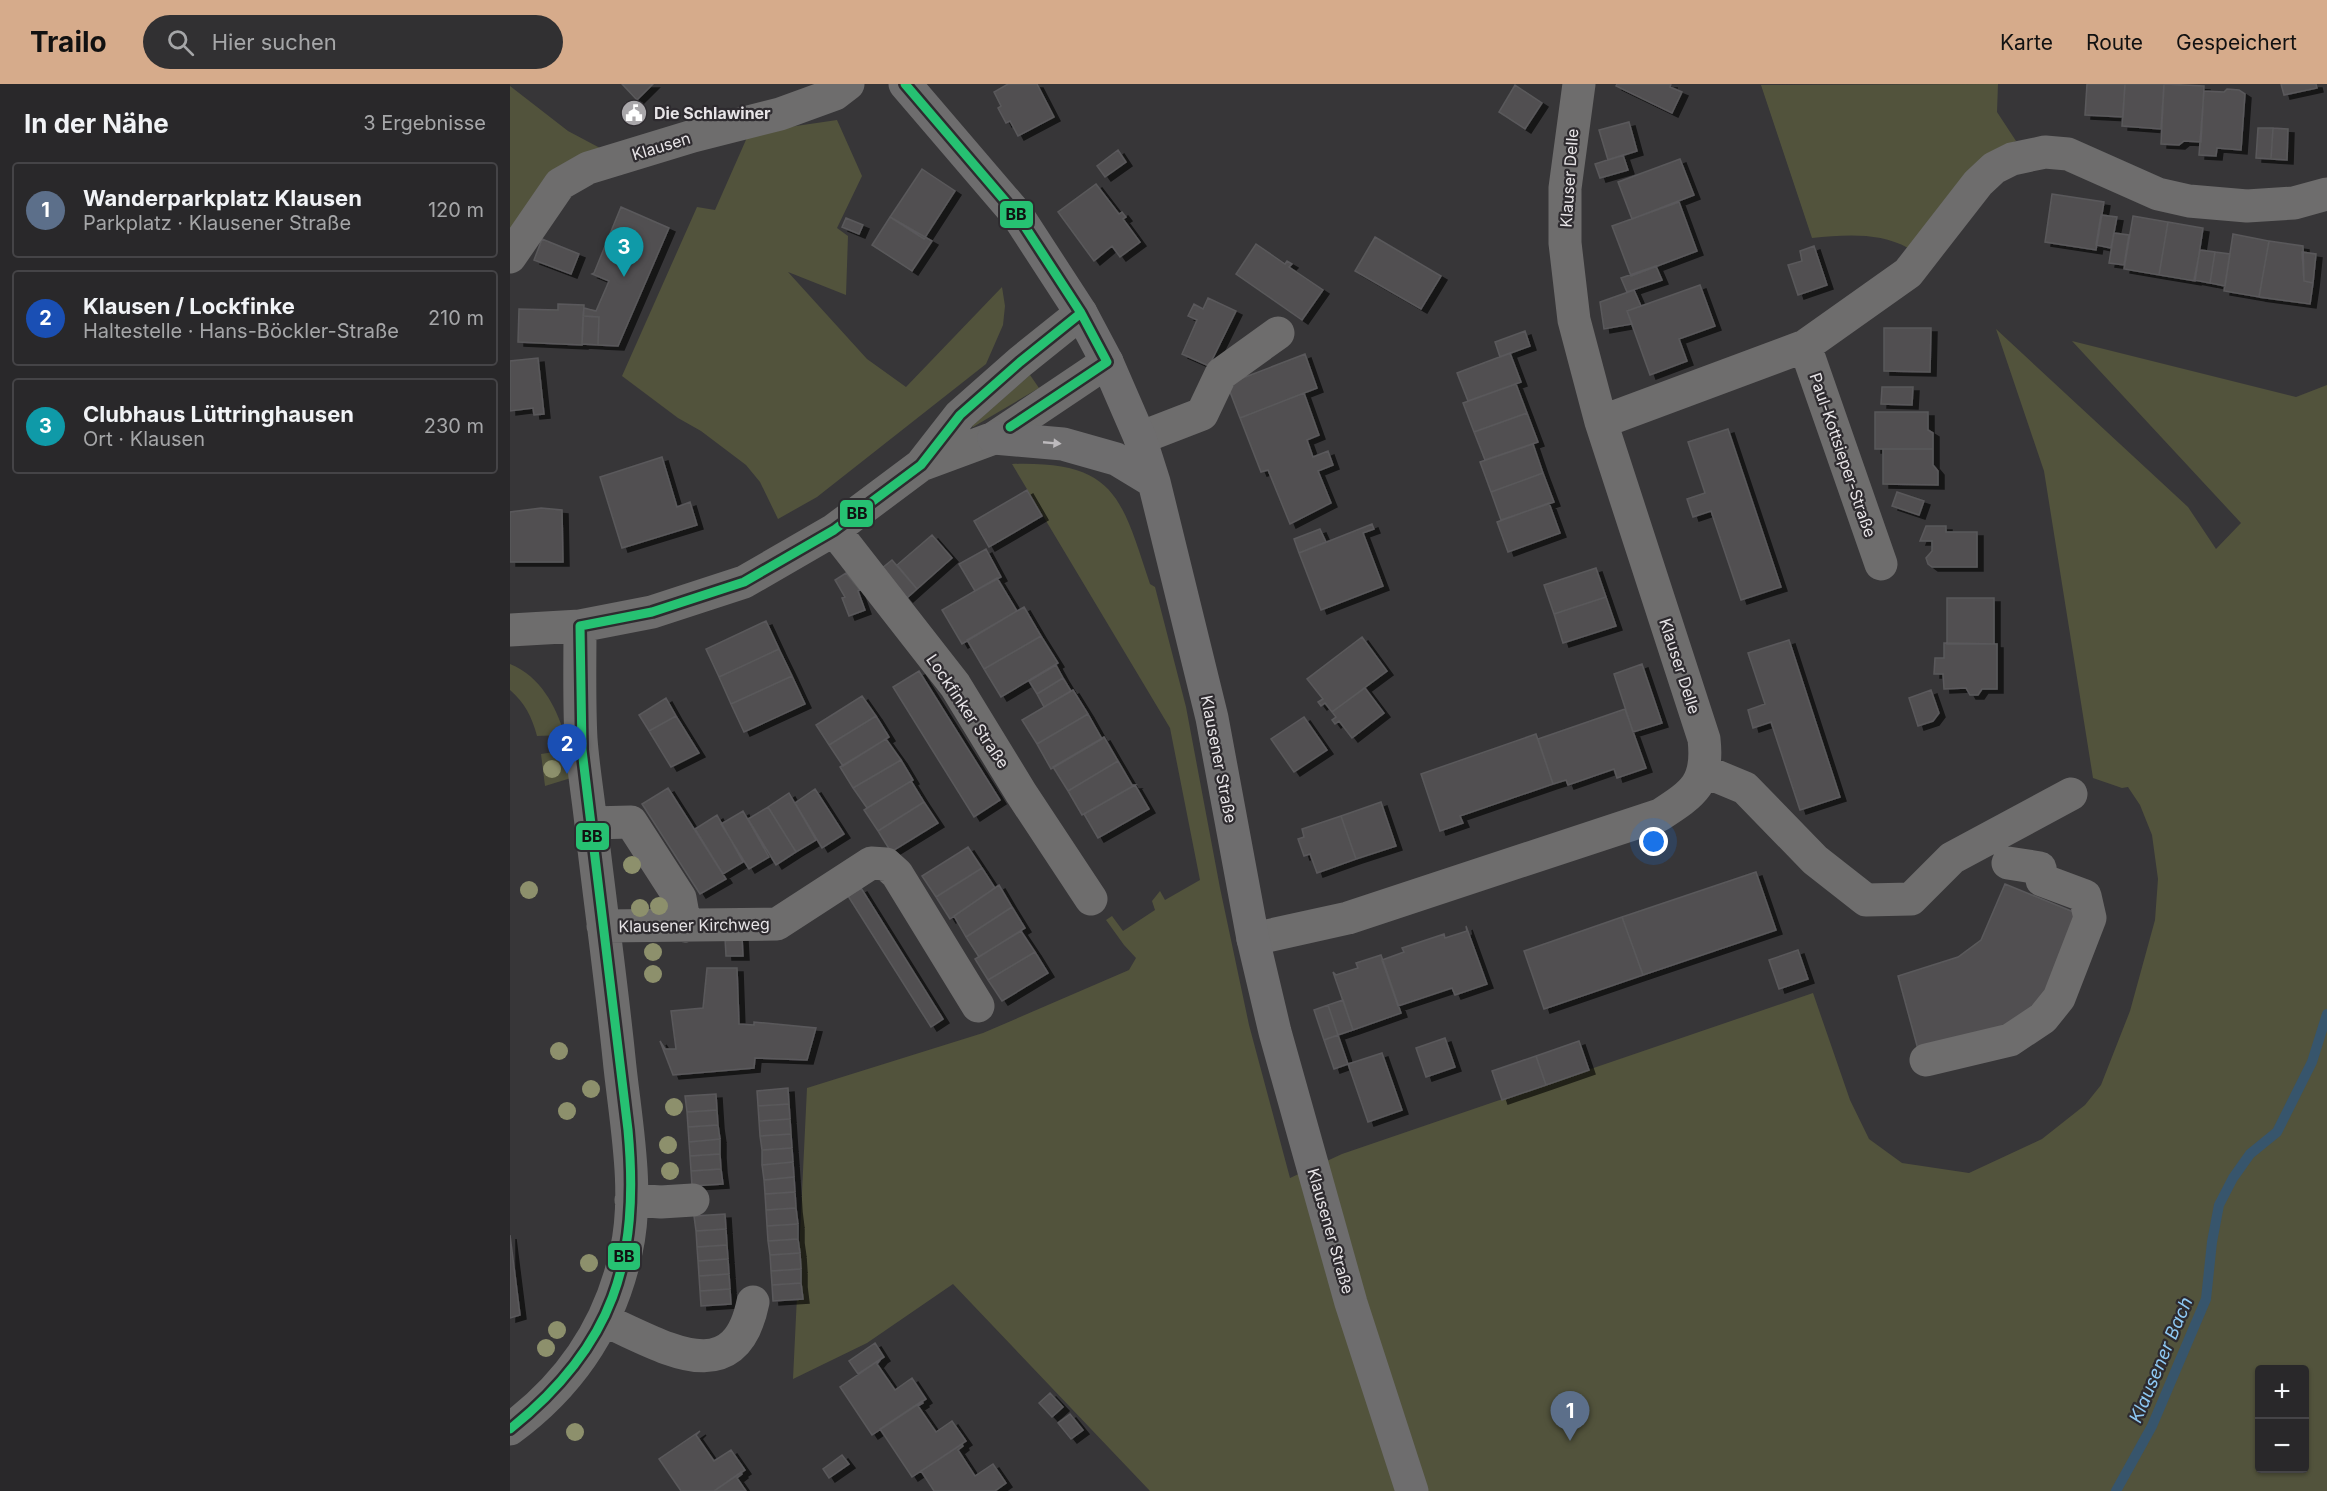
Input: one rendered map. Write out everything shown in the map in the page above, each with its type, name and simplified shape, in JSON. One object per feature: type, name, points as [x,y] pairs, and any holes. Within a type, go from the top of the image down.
[{"type":"main road","name":"Klausener Straße","points":[[905,84],[1014,212],[1081,313],[1107,362],[1140,438],[1154,482],[1212,718],[1253,939],[1275,1032],[1351,1303],[1412,1491]]},
{"type":"main road","points":[[994,438],[1063,444],[1116,459],[1154,482]]},
{"type":"street","name":"Klausen","points":[[510,257],[560,184],[588,168],[711,131],[780,114],[835,94],[848,84]]},
{"type":"street","name":"Klauser Delle","points":[[1579,84],[1565,188],[1565,243],[1574,320],[1600,422],[1704,739],[1704,771]]},
{"type":"street","points":[[1600,422],[1805,346],[1908,273],[1978,183],[1994,168],[2012,159],[2045,152],[2067,154],[2158,194],[2189,201],[2247,206],[2294,203],[2327,194]]},
{"type":"street","points":[[510,630],[580,626],[652,612],[744,582],[834,530],[921,465],[960,415],[1020,362],[1081,313]]},
{"type":"street","points":[[1140,438],[1202,414],[1221,374],[1278,333]]},
{"type":"street","name":"Paul-Kottsieper-Straße","points":[[1805,346],[1881,564]]},
{"type":"street","points":[[921,465],[994,438],[1107,362]]},
{"type":"street","name":"Lockfinker Straße","points":[[834,530],[955,685],[1021,793],[1091,899]]},
{"type":"street","points":[[510,1429],[566,1380],[594,1338],[614,1297],[627,1251],[631,1200],[612,990],[581,739],[580,626]]},
{"type":"street","points":[[1253,939],[1348,918],[1659,815],[1682,801],[1699,785],[1704,771],[1745,788],[1815,860],[1866,900],[1911,899],[1952,858],[2071,794]]},
{"type":"street","points":[[591,824],[631,822],[680,898],[685,926]]},
{"type":"street","name":"Klausener Kirchweg","points":[[603,926],[777,924],[871,863],[886,864],[897,874],[978,1006]]},
{"type":"street","points":[[1926,1060],[2010,1040],[2043,1018],[2059,998],[2090,918],[2085,896],[2042,880],[2040,868],[2008,863]]},
{"type":"street","points":[[631,1200],[660,1202],[693,1200]]},
{"type":"street","points":[[603,1320],[679,1352],[699,1356],[719,1355],[731,1348],[744,1332],[753,1302]]},
{"type":"green space","points":[[1998,84],[1997,112],[2016,141],[1999,148],[1908,248],[1874,237],[1812,238],[1761,85]]},
{"type":"green space","points":[[510,86],[568,131],[600,148],[510,229]]},
{"type":"green space","points":[[837,120],[862,176],[837,228],[848,236],[846,295],[788,272],[867,359],[906,387],[1002,287],[1005,306],[1003,325],[986,364],[817,497],[778,519],[760,482],[746,465],[622,376],[697,207],[715,210],[749,133]]},
{"type":"green space","points":[[1996,329],[2188,507],[2216,549],[2241,523],[2072,341],[2296,397],[2327,385],[2327,1491],[1150,1491],[953,1284],[867,1343],[793,1379],[807,1088],[983,1033],[1129,970],[1136,958],[1106,920],[1112,916],[1123,931],[1155,910],[1152,901],[1160,891],[1165,900],[1200,880],[1170,728],[1012,464],[1047,465],[1073,469],[1094,478],[1109,490],[1121,507],[1131,528],[1150,584],[1155,587],[1186,707],[1220,888],[1249,1025],[1290,1178],[1342,1154],[1813,993],[1850,1100],[1869,1139],[1902,1163],[1969,1173],[2042,1139],[2085,1105],[2101,1085],[2130,1011],[2155,920],[2158,879],[2152,835],[2140,805],[2128,787],[2122,788],[2093,778],[2044,471]]},
{"type":"green space","points":[[1030,375],[1039,388],[972,426]]},
{"type":"green space","points":[[510,664],[530,676],[545,693],[557,713],[565,735],[537,736],[527,711],[510,690]]},
{"type":"green space","points":[[568,750],[571,778],[545,786],[541,754]]},
{"type":"building","points":[[622,84],[653,84],[637,100]]},
{"type":"building","points":[[1008,84],[1037,84],[1054,117],[1018,136],[1010,121],[1006,123],[998,108],[1001,106],[994,92]]},
{"type":"building","points":[[1617,84],[1671,84],[1670,87],[1682,92],[1672,113],[1616,86]]},
{"type":"building","points":[[2087,84],[2125,84],[2123,117],[2085,115]]},
{"type":"building","points":[[2125,84],[2164,84],[2161,129],[2122,126]]},
{"type":"building","points":[[2164,84],[2204,86],[2201,142],[2184,141],[2179,145],[2161,144]]},
{"type":"building","points":[[2281,84],[2316,84],[2317,88],[2284,95]]},
{"type":"building","points":[[1515,85],[1542,103],[1525,129],[1499,112]]},
{"type":"building","points":[[2227,89],[2239,90],[2245,94],[2241,150],[2217,148],[2216,156],[2199,155],[2204,91],[2224,92]]},
{"type":"building","points":[[1629,122],[1637,151],[1608,160],[1599,130]]},
{"type":"building","points":[[2258,128],[2273,128],[2271,159],[2256,158]]},
{"type":"building","points":[[2273,128],[2288,129],[2287,160],[2271,159]]},
{"type":"building","points":[[1118,150],[1126,162],[1105,177],[1097,166]]},
{"type":"building","points":[[1623,155],[1628,170],[1600,178],[1595,164]]},
{"type":"building","points":[[1680,159],[1694,195],[1632,219],[1618,182]]},
{"type":"building","points":[[922,169],[955,191],[924,239],[890,217]]},
{"type":"building","points":[[1096,184],[1119,214],[1122,212],[1126,217],[1123,219],[1140,242],[1120,257],[1112,246],[1094,261],[1058,212]]},
{"type":"building","points":[[2052,194],[2104,202],[2096,250],[2045,242]]},
{"type":"building","points":[[1679,202],[1697,251],[1631,276],[1612,226]]},
{"type":"building","points":[[621,207],[669,228],[618,346],[598,345],[599,317],[583,316],[584,308],[596,311],[609,281],[592,274]]},
{"type":"building","points":[[2101,215],[2117,217],[2111,248],[2096,245]]},
{"type":"building","points":[[2133,216],[2168,222],[2159,275],[2124,269]]},
{"type":"building","points":[[890,217],[932,241],[912,271],[872,245]]},
{"type":"building","points":[[846,218],[863,225],[859,234],[842,227]]},
{"type":"building","points":[[2168,222],[2203,228],[2195,281],[2159,275]]},
{"type":"building","points":[[2114,233],[2129,235],[2124,265],[2109,263]]},
{"type":"building","points":[[2233,234],[2269,241],[2259,297],[2224,291]]},
{"type":"building","points":[[1375,237],[1441,276],[1421,309],[1355,271]]},
{"type":"building","points":[[542,239],[579,254],[571,274],[534,260]]},
{"type":"building","points":[[2269,241],[2303,246],[2304,281],[2313,283],[2310,304],[2259,297]]},
{"type":"building","points":[[1256,244],[1285,264],[1287,261],[1292,264],[1289,267],[1323,290],[1302,320],[1236,274]]},
{"type":"building","points":[[1814,246],[1827,285],[1798,295],[1788,265],[1802,261],[1800,251]]},
{"type":"building","points":[[2200,250],[2215,252],[2210,283],[2194,280]]},
{"type":"building","points":[[2215,252],[2230,254],[2225,286],[2210,283]]},
{"type":"building","points":[[2302,252],[2316,254],[2313,283],[2304,281]]},
{"type":"building","points":[[1656,266],[1662,280],[1627,292],[1621,278]]},
{"type":"building","points":[[1700,285],[1715,326],[1679,339],[1687,361],[1650,375],[1627,311]]},
{"type":"building","points":[[1634,290],[1641,306],[1627,311],[1632,324],[1604,329],[1600,302]]},
{"type":"building","points":[[1208,298],[1236,311],[1209,366],[1182,354],[1197,320],[1188,316],[1194,304],[1203,309]]},
{"type":"building","points":[[558,304],[584,305],[582,345],[518,342],[519,309],[558,310]]},
{"type":"building","points":[[583,316],[599,317],[598,345],[582,344]]},
{"type":"building","points":[[1884,328],[1931,328],[1930,372],[1884,371]]},
{"type":"building","points":[[1525,331],[1530,346],[1500,357],[1495,342]]},
{"type":"building","points":[[1510,353],[1521,382],[1468,401],[1457,373]]},
{"type":"building","points":[[1305,354],[1317,388],[1240,418],[1227,384]]},
{"type":"building","points":[[538,358],[544,414],[534,415],[533,408],[510,411],[510,361]]},
{"type":"building","points":[[1516,384],[1527,413],[1474,432],[1463,403]]},
{"type":"building","points":[[1882,387],[1913,387],[1912,405],[1881,404]]},
{"type":"building","points":[[1304,393],[1319,435],[1307,440],[1313,457],[1328,451],[1333,465],[1318,471],[1331,503],[1290,524],[1268,470],[1261,472],[1240,418]]},
{"type":"building","points":[[1875,412],[1928,412],[1928,430],[1933,433],[1933,449],[1875,449]]},
{"type":"building","points":[[1527,413],[1538,442],[1485,460],[1474,432]]},
{"type":"building","points":[[1728,429],[1781,587],[1741,600],[1711,511],[1693,517],[1687,499],[1705,493],[1688,442]]},
{"type":"building","points":[[1533,444],[1543,473],[1491,492],[1480,462]]},
{"type":"building","points":[[1883,449],[1933,449],[1933,465],[1938,471],[1938,485],[1883,484]]},
{"type":"building","points":[[662,457],[677,507],[690,502],[697,525],[622,548],[600,477]]},
{"type":"building","points":[[1543,473],[1554,502],[1501,520],[1491,492]]},
{"type":"building","points":[[1027,490],[1042,516],[989,547],[974,521]]},
{"type":"building","points":[[1897,492],[1924,501],[1919,515],[1892,506]]},
{"type":"building","points":[[1549,503],[1560,533],[1508,552],[1497,522]]},
{"type":"building","points":[[541,508],[562,510],[563,562],[510,562],[510,512]]},
{"type":"building","points":[[1372,524],[1374,529],[1363,533],[1383,586],[1321,610],[1299,553]]},
{"type":"building","points":[[1926,526],[1946,526],[1946,532],[1977,532],[1977,567],[1932,567],[1928,564],[1926,558],[1932,551],[1932,541],[1920,541]]},
{"type":"building","points":[[1320,529],[1326,542],[1299,553],[1294,539]]},
{"type":"building","points":[[932,535],[952,558],[917,589],[897,565]]},
{"type":"building","points":[[986,549],[1001,577],[975,591],[959,564]]},
{"type":"building","points":[[892,560],[917,589],[907,598],[882,568]]},
{"type":"building","points":[[1596,568],[1606,597],[1554,614],[1544,585]]},
{"type":"building","points":[[846,573],[860,590],[858,591],[865,610],[849,616],[842,598],[845,597],[835,580]]},
{"type":"building","points":[[997,578],[1017,611],[962,644],[942,610]]},
{"type":"building","points":[[1606,597],[1616,626],[1563,643],[1554,614]]},
{"type":"building","points":[[1947,598],[1994,598],[1994,644],[1947,644]]},
{"type":"building","points":[[1024,607],[1041,636],[984,669],[967,640]]},
{"type":"building","points":[[766,621],[779,649],[719,677],[706,649]]},
{"type":"building","points":[[1041,636],[1058,663],[1001,697],[984,669]]},
{"type":"building","points":[[1362,637],[1387,671],[1332,712],[1325,703],[1321,706],[1318,702],[1323,699],[1307,679]]},
{"type":"building","points":[[1789,640],[1840,797],[1800,810],[1771,722],[1753,728],[1748,710],[1765,704],[1748,653]]},
{"type":"building","points":[[1944,643],[1997,644],[1997,689],[1982,689],[1978,695],[1970,695],[1966,688],[1944,689],[1943,674],[1934,674],[1935,658],[1944,658]]},
{"type":"building","points":[[779,649],[792,676],[731,704],[719,677]]},
{"type":"building","points":[[1642,664],[1662,723],[1633,732],[1614,674]]},
{"type":"building","points":[[1056,665],[1063,678],[1037,694],[1029,681]]},
{"type":"building","points":[[919,671],[1000,800],[974,817],[893,687]]},
{"type":"building","points":[[792,676],[805,704],[744,732],[731,704]]},
{"type":"building","points":[[1063,678],[1071,691],[1044,707],[1037,694]]},
{"type":"building","points":[[1365,688],[1384,713],[1352,738],[1339,721],[1335,724],[1332,720],[1336,717],[1332,712]]},
{"type":"building","points":[[1073,690],[1088,714],[1037,744],[1022,720]]},
{"type":"building","points":[[1931,690],[1939,713],[1933,721],[1918,726],[1909,698]]},
{"type":"building","points":[[862,696],[876,716],[829,745],[816,725]]},
{"type":"building","points":[[666,698],[676,716],[649,731],[639,715]]},
{"type":"building","points":[[1625,709],[1646,768],[1617,778],[1614,769],[1568,785],[1566,780],[1553,784],[1538,739]]},
{"type":"building","points":[[1088,714],[1102,739],[1051,769],[1037,744]]},
{"type":"building","points":[[676,716],[699,753],[671,767],[649,731]]},
{"type":"building","points":[[876,716],[889,737],[843,766],[829,745]]},
{"type":"building","points":[[1304,717],[1327,750],[1294,772],[1271,739]]},
{"type":"building","points":[[1536,734],[1553,784],[1460,816],[1463,823],[1440,831],[1421,774]]},
{"type":"building","points":[[1104,737],[1118,761],[1068,791],[1053,767]]},
{"type":"building","points":[[886,739],[901,760],[853,788],[840,767]]},
{"type":"building","points":[[901,760],[913,780],[867,808],[853,788]]},
{"type":"building","points":[[1118,761],[1132,785],[1135,785],[1082,815],[1068,791]]},
{"type":"building","points":[[911,781],[924,802],[878,831],[864,810]]},
{"type":"building","points":[[1135,785],[1149,809],[1098,838],[1084,814]]},
{"type":"building","points":[[668,788],[726,879],[700,894],[642,804]]},
{"type":"building","points":[[815,789],[844,834],[822,848],[795,803]]},
{"type":"building","points":[[789,793],[816,840],[796,852],[768,807]]},
{"type":"building","points":[[924,802],[938,823],[891,852],[878,831]]},
{"type":"building","points":[[1381,802],[1396,846],[1356,859],[1341,816]]},
{"type":"building","points":[[768,807],[796,852],[776,865],[748,819]]},
{"type":"building","points":[[743,811],[769,857],[749,869],[721,824]]},
{"type":"building","points":[[717,815],[743,862],[723,874],[695,829]]},
{"type":"building","points":[[1341,816],[1356,859],[1317,873],[1310,854],[1304,856],[1298,839],[1304,837],[1302,829]]},
{"type":"building","points":[[968,847],[982,868],[936,897],[922,876]]},
{"type":"building","points":[[982,868],[995,888],[950,919],[936,897]]},
{"type":"building","points":[[1756,872],[1776,930],[1643,975],[1622,917]]},
{"type":"building","points":[[2005,884],[2081,915],[2051,990],[2001,1034],[1919,1053],[1898,976],[1958,957],[1981,940]]},
{"type":"building","points":[[999,885],[1012,907],[966,937],[954,916]]},
{"type":"building","points":[[861,888],[943,1019],[931,1027],[848,896]]},
{"type":"building","points":[[1012,907],[1025,928],[979,957],[966,937]]},
{"type":"building","points":[[1622,917],[1643,975],[1544,1009],[1524,951]]},
{"type":"building","points":[[1466,926],[1487,984],[1455,995],[1452,988],[1398,1006],[1382,960],[1404,952],[1402,948],[1444,934],[1445,938],[1467,931]]},
{"type":"building","points":[[1021,931],[1035,952],[988,980],[975,959]]},
{"type":"building","points":[[742,937],[743,956],[726,956],[725,938]]},
{"type":"building","points":[[1798,950],[1808,979],[1779,989],[1769,960]]},
{"type":"building","points":[[1035,952],[1048,973],[1002,1001],[988,980]]},
{"type":"building","points":[[1381,955],[1401,1013],[1353,1030],[1333,972],[1336,975],[1358,968],[1356,963]]},
{"type":"building","points":[[707,968],[737,968],[739,1024],[754,1025],[754,1022],[816,1028],[807,1060],[755,1058],[754,1068],[673,1075],[660,1041],[665,1049],[676,1049],[671,1011],[703,1008]]},
{"type":"building","points":[[1343,1000],[1353,1030],[1338,1035],[1328,1005]]},
{"type":"building","points":[[1328,1005],[1338,1035],[1324,1040],[1314,1010]]},
{"type":"building","points":[[1338,1035],[1348,1064],[1334,1069],[1324,1040]]},
{"type":"building","points":[[1445,1038],[1455,1067],[1426,1077],[1416,1048]]},
{"type":"building","points":[[1579,1041],[1589,1070],[1546,1085],[1536,1056]]},
{"type":"building","points":[[1382,1053],[1402,1110],[1368,1122],[1348,1064]]},
{"type":"building","points":[[1536,1056],[1546,1085],[1502,1100],[1492,1071]]},
{"type":"building","points":[[788,1088],[789,1104],[758,1106],[757,1091]]},
{"type":"building","points":[[716,1094],[717,1110],[687,1112],[685,1096]]},
{"type":"building","points":[[789,1104],[790,1119],[759,1121],[758,1106]]},
{"type":"building","points":[[717,1110],[718,1125],[688,1127],[687,1112]]},
{"type":"building","points":[[790,1119],[791,1134],[760,1136],[759,1121]]},
{"type":"building","points":[[718,1125],[720,1139],[689,1142],[688,1127]]},
{"type":"building","points":[[791,1134],[792,1148],[762,1150],[760,1136]]},
{"type":"building","points":[[720,1139],[720,1154],[690,1156],[689,1142]]},
{"type":"building","points":[[792,1148],[793,1162],[762,1165],[762,1150]]},
{"type":"building","points":[[720,1154],[721,1169],[691,1171],[690,1156]]},
{"type":"building","points":[[793,1162],[794,1177],[764,1180],[762,1165]]},
{"type":"building","points":[[721,1169],[723,1184],[692,1186],[691,1171]]},
{"type":"building","points":[[794,1177],[795,1192],[765,1194],[764,1180]]},
{"type":"building","points":[[795,1192],[796,1208],[766,1210],[765,1194]]},
{"type":"building","points":[[796,1208],[798,1224],[767,1226],[766,1210]]},
{"type":"building","points":[[725,1214],[726,1229],[696,1231],[694,1216]]},
{"type":"building","points":[[798,1224],[798,1239],[768,1241],[767,1226]]},
{"type":"building","points":[[726,1229],[727,1245],[697,1247],[696,1231]]},
{"type":"building","points":[[510,1235],[520,1315],[510,1318]]},
{"type":"building","points":[[798,1239],[800,1253],[770,1255],[768,1241]]},
{"type":"building","points":[[727,1245],[728,1259],[698,1261],[697,1247]]},
{"type":"building","points":[[800,1253],[801,1269],[771,1271],[770,1255]]},
{"type":"building","points":[[728,1259],[729,1274],[699,1276],[698,1261]]},
{"type":"building","points":[[801,1269],[801,1283],[772,1285],[771,1271]]},
{"type":"building","points":[[729,1274],[730,1289],[700,1291],[699,1276]]},
{"type":"building","points":[[801,1283],[803,1299],[773,1301],[772,1285]]},
{"type":"building","points":[[730,1289],[731,1304],[701,1306],[700,1291]]},
{"type":"building","points":[[875,1343],[884,1357],[858,1374],[849,1361]]},
{"type":"building","points":[[881,1359],[877,1364],[895,1390],[912,1378],[926,1399],[872,1435],[840,1387]]},
{"type":"building","points":[[1050,1393],[1063,1407],[1052,1417],[1039,1403]]},
{"type":"building","points":[[922,1401],[923,1403],[918,1406],[936,1432],[952,1421],[966,1441],[912,1477],[880,1429]]},
{"type":"building","points":[[1070,1414],[1083,1430],[1071,1439],[1058,1423]]},
{"type":"building","points":[[700,1431],[696,1435],[714,1461],[731,1450],[745,1470],[714,1491],[681,1491],[659,1459]]},
{"type":"building","points":[[962,1444],[963,1446],[958,1450],[975,1476],[993,1464],[1006,1483],[995,1491],[934,1491],[921,1471]]},
{"type":"building","points":[[842,1455],[849,1464],[829,1478],[823,1469]]},
{"type":"building","points":[[741,1472],[742,1474],[737,1478],[746,1491],[714,1491]]},
{"type":"waterway","name":"Klausener Bach","points":[[2116,1491],[2152,1426],[2206,1299],[2212,1242],[2219,1205],[2233,1178],[2250,1154],[2277,1132],[2312,1062],[2327,1014]]},
{"type":"transit line","name":"BB","points":[[905,84],[1018,216],[1081,313],[1106,360]]},
{"type":"transit line","name":"BB","points":[[580,626],[652,612],[744,582],[834,530],[921,465],[960,415],[1020,362],[1081,313]]},
{"type":"transit line","name":"BB","points":[[1010,427],[1107,362]]},
{"type":"transit line","name":"BB","points":[[510,1429],[545,1398],[574,1366],[596,1332],[612,1297],[623,1260],[629,1220],[631,1177],[628,1130],[582,750],[580,626]]},
{"type":"place","name":"Die Schlawiner","points":[[634,113]]},
{"type":"place","name":"Clubhaus Lüttringhausen","points":[[624,277]]},
{"type":"place","name":"Klausen / Lockfinke","points":[[567,774]]},
{"type":"place","name":"Wanderparkplatz Klausen","points":[[1570,1441]]}]
